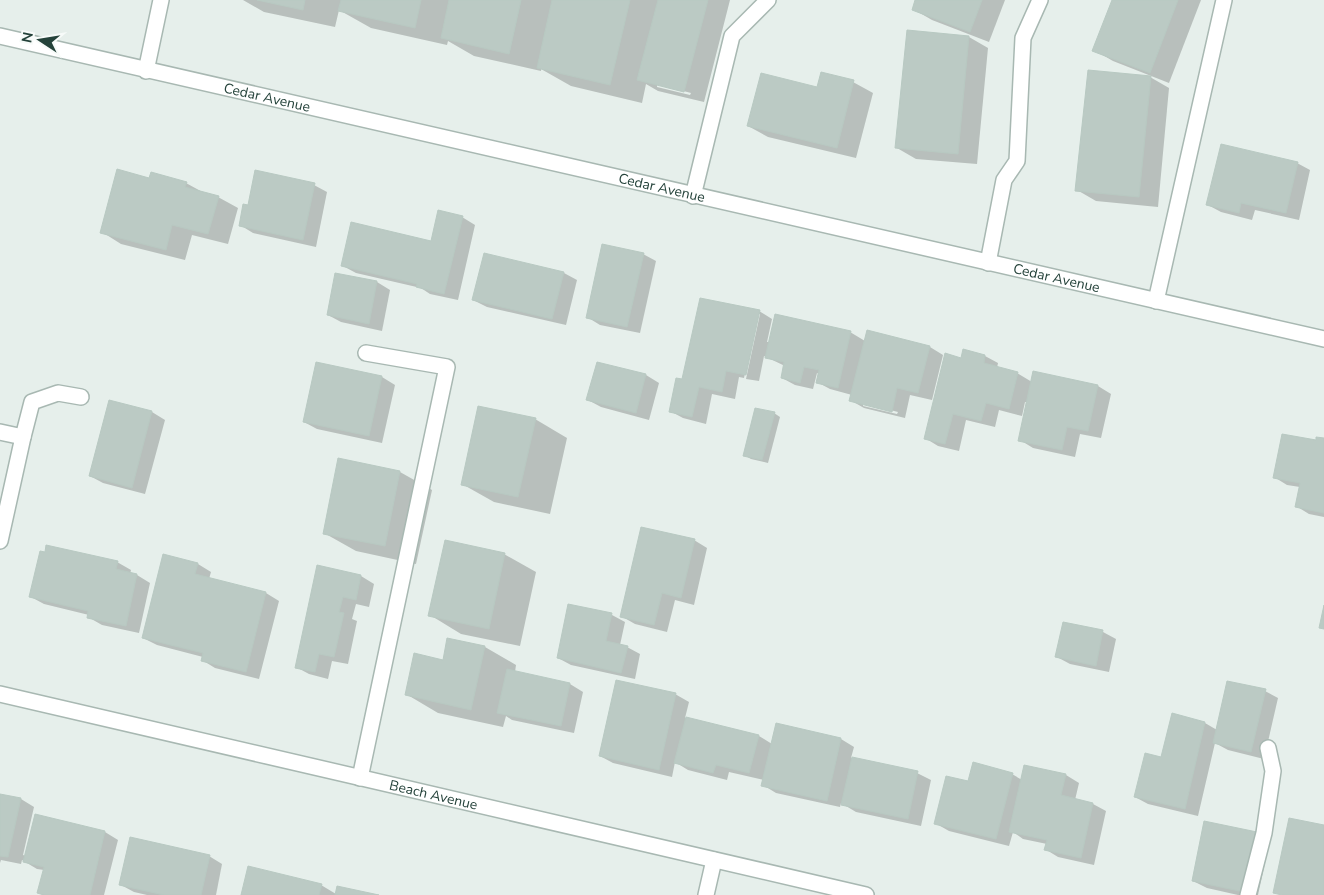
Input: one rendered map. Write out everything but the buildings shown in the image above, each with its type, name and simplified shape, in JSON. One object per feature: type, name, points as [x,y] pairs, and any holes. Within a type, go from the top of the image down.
[{"type":"street","points":[[146,71],[161,0]]},
{"type":"street","points":[[693,196],[732,36],[768,0]]},
{"type":"street","points":[[988,263],[1004,180],[1017,161],[1023,38],[1040,0]]},
{"type":"street","points":[[1156,301],[1224,0]]},
{"type":"street","name":"Cedar Avenue","points":[[0,36],[1324,340]]},
{"type":"street","points":[[360,778],[447,367],[366,354]]},
{"type":"street","points":[[0,542],[32,402],[58,392],[81,398]]},
{"type":"street","points":[[0,432],[23,437]]},
{"type":"street","name":"Beach Avenue","points":[[0,694],[866,895]]},
{"type":"street","points":[[1248,895],[1264,833],[1273,771],[1268,748]]},
{"type":"street","points":[[706,895],[714,860]]}]
